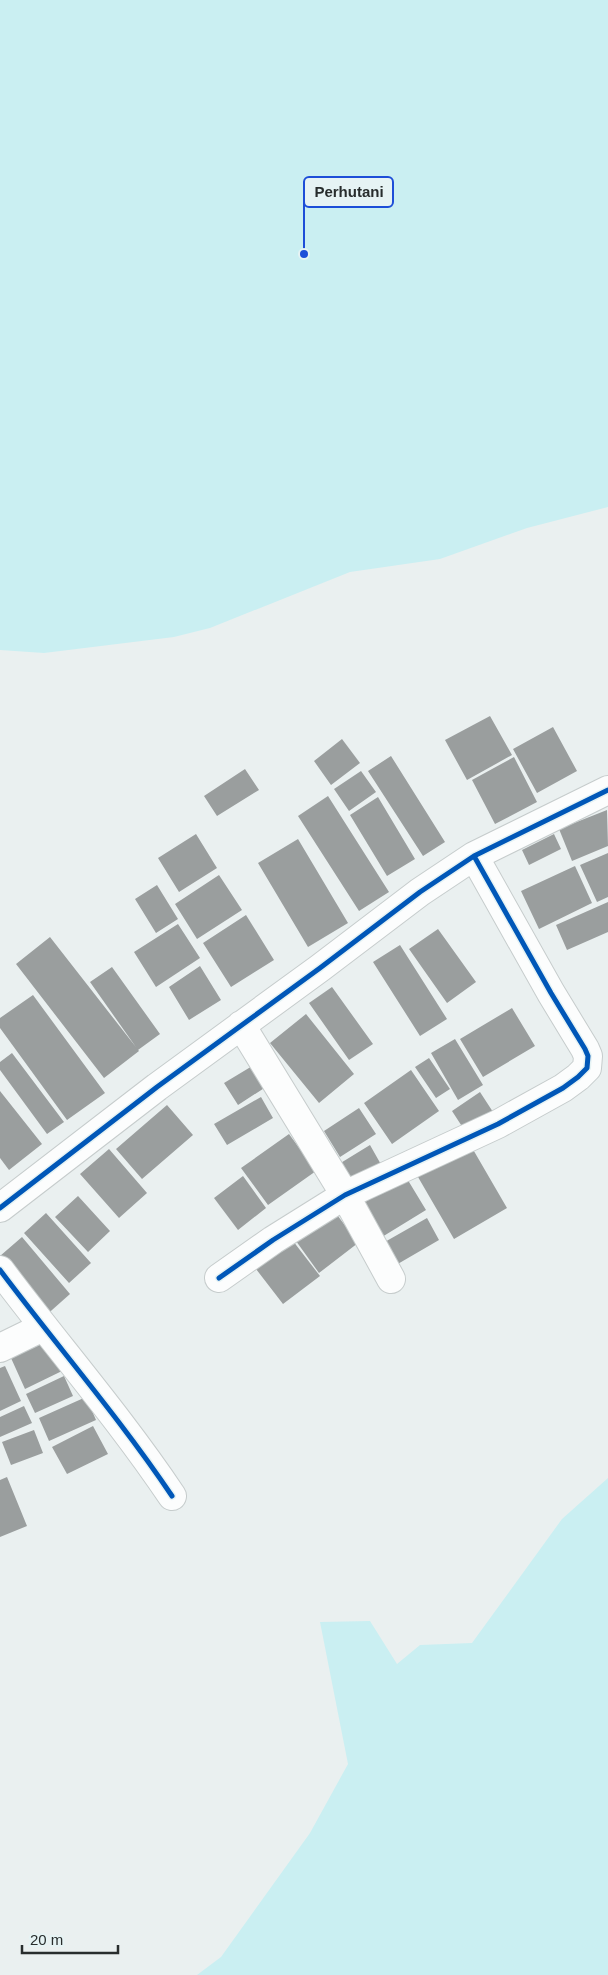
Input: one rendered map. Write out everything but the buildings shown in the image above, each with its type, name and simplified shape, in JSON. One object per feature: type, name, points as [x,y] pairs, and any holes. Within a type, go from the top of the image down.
[{"type":"street","points":[[0,1208],[420,892],[474,856],[608,790]]},
{"type":"street","points":[[219,1278],[273,1240],[344,1195],[498,1124],[563,1088],[578,1078],[587,1068],[588,1056],[585,1049],[551,993],[474,856]]},
{"type":"street","points":[[241,1025],[344,1195],[391,1279]]},
{"type":"street","points":[[0,1270],[43,1328],[102,1399],[172,1496]]},
{"type":"street","points":[[0,1348],[43,1328]]},
{"type":"shaded area","points":[[0,0],[608,0],[608,507],[527,528],[440,559],[350,572],[210,628],[174,637],[44,653],[0,650]]},
{"type":"shaded area","points":[[608,1478],[608,1975],[197,1975],[221,1957],[310,1833],[348,1764],[320,1622],[370,1621],[397,1664],[420,1645],[472,1643],[562,1519]]},
{"type":"cycle path","points":[[0,1208],[157,1087],[420,892],[474,856],[608,790]]},
{"type":"cycle path","points":[[219,1278],[273,1240],[345,1195],[498,1124],[563,1088],[587,1068],[588,1056],[585,1049],[551,993],[474,856]]},
{"type":"cycle path","points":[[0,1270],[109,1410],[172,1496]]},
{"type":"place","name":"Perhutani","points":[[304,254]]}]
